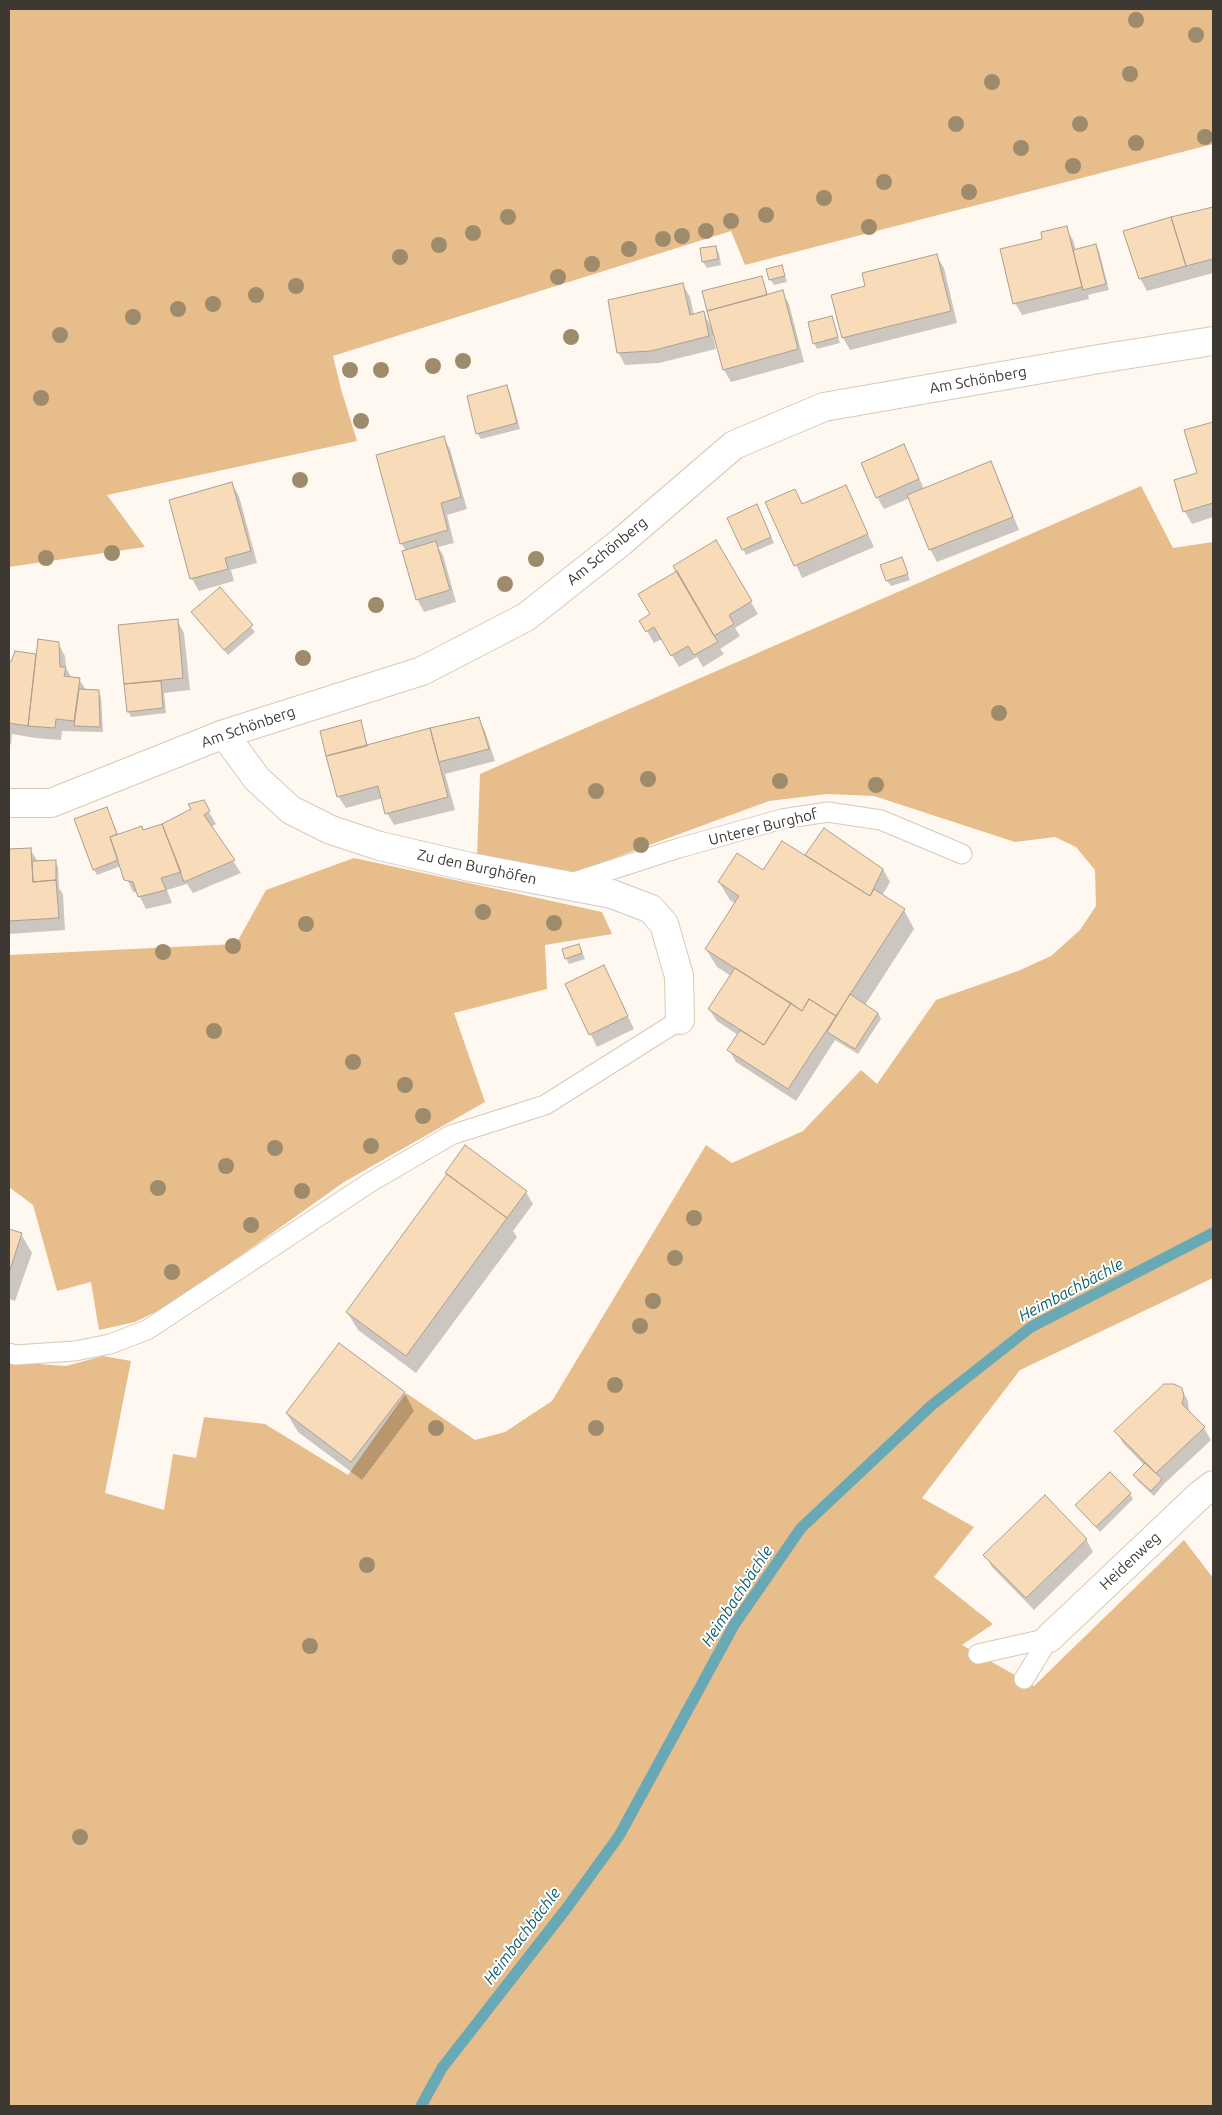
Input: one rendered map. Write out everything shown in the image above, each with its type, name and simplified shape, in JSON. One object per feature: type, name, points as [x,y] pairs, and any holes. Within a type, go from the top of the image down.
[{"type":"street","name":"Am Schönberg","points":[[9,803],[51,803],[224,734],[422,671],[526,617],[621,542],[734,445],[824,407],[1213,341]]},
{"type":"street","name":"Zu den Burghöfen","points":[[224,734],[257,779],[291,810],[331,830],[380,846],[470,867],[612,894],[652,908],[664,924],[679,976],[680,1020]]},
{"type":"street","name":"Heidenweg","points":[[1048,1638],[1200,1495],[1213,1485]]},
{"type":"lane","name":"Unterer Burghof","points":[[564,886],[680,848],[782,819],[828,812],[881,820],[962,854]]},
{"type":"lane","points":[[9,1353],[15,1355],[75,1351],[110,1344],[147,1330],[369,1183],[450,1135],[545,1105],[680,1020]]},
{"type":"lane","points":[[978,1654],[1048,1638]]},
{"type":"lane","name":"Heidenweg","points":[[1024,1679],[1048,1638]]},
{"type":"shaded area","points":[[9,9],[1213,9],[1213,144],[745,265],[731,231],[333,356],[357,441],[107,495],[145,547],[9,567]]},
{"type":"shaded area","points":[[1141,486],[1173,548],[1213,542],[1213,1278],[1020,1370],[922,1498],[974,1527],[934,1577],[993,1624],[962,1645],[1034,1686],[1184,1540],[1213,1578],[1213,2106],[9,2106],[9,1362],[66,1366],[103,1356],[131,1361],[105,1493],[164,1510],[173,1454],[196,1458],[204,1417],[265,1424],[348,1475],[406,1393],[475,1440],[505,1432],[552,1401],[706,1145],[732,1163],[803,1131],[861,1070],[877,1084],[936,1000],[1018,971],[1051,956],[1080,930],[1096,906],[1095,870],[1076,847],[1055,837],[1015,842],[874,796],[827,794],[769,801],[568,875],[477,857],[480,774]]},
{"type":"shaded area","points":[[354,858],[602,912],[612,934],[545,945],[547,989],[454,1013],[485,1102],[344,1182],[174,1303],[135,1322],[99,1330],[91,1282],[57,1291],[33,1205],[9,1187],[9,955],[236,944],[266,890]]},
{"type":"building","points":[[1213,207],[1213,259],[1186,266],[1171,217]]},
{"type":"building","points":[[1171,217],[1186,266],[1139,279],[1123,231]]},
{"type":"building","points":[[1067,226],[1082,287],[1013,304],[1000,249],[1042,239],[1041,232]]},
{"type":"building","points":[[1096,244],[1106,284],[1083,290],[1073,250]]},
{"type":"building","points":[[716,246],[718,259],[702,262],[700,248]]},
{"type":"building","points":[[937,254],[951,311],[842,338],[831,295],[865,286],[862,273]]},
{"type":"building","points":[[782,265],[785,276],[769,280],[766,269]]},
{"type":"building","points":[[762,276],[767,295],[707,311],[702,291]]},
{"type":"building","points":[[683,283],[690,315],[704,311],[709,336],[651,351],[617,353],[608,300]]},
{"type":"building","points":[[783,290],[798,349],[723,370],[707,311]]},
{"type":"building","points":[[832,316],[838,337],[813,344],[808,322]]},
{"type":"building","points":[[507,385],[517,423],[476,434],[467,396]]},
{"type":"building","points":[[1213,422],[1213,503],[1183,512],[1174,480],[1197,473],[1184,430]]},
{"type":"building","points":[[444,436],[461,497],[441,503],[448,530],[400,544],[376,455]]},
{"type":"building","points":[[904,444],[919,479],[876,498],[861,463]]},
{"type":"building","points":[[991,461],[1013,517],[929,550],[907,495]]},
{"type":"building","points":[[232,482],[251,551],[225,558],[228,569],[190,579],[169,500]]},
{"type":"building","points":[[846,485],[868,534],[794,566],[765,502],[795,489],[802,504]]},
{"type":"building","points":[[757,504],[771,537],[742,550],[727,518]]},
{"type":"building","points":[[716,540],[752,601],[729,615],[734,624],[714,636],[673,566]]},
{"type":"building","points":[[436,541],[450,590],[416,600],[402,551]]},
{"type":"building","points":[[902,557],[908,574],[886,581],[880,565]]},
{"type":"building","points":[[677,571],[718,642],[694,655],[688,646],[671,656],[654,627],[646,632],[639,621],[650,614],[638,594]]},
{"type":"building","points":[[220,587],[253,625],[224,650],[191,612]]},
{"type":"building","points":[[178,619],[183,678],[124,684],[118,625]]},
{"type":"building","points":[[38,639],[59,642],[60,667],[66,667],[64,676],[80,678],[74,721],[56,719],[55,728],[28,726]]},
{"type":"building","points":[[15,651],[36,654],[28,726],[9,723],[9,662],[11,662]]},
{"type":"building","points":[[161,681],[163,708],[127,712],[124,684]]},
{"type":"building","points":[[79,689],[99,690],[100,727],[74,726]]},
{"type":"building","points":[[479,717],[489,749],[439,762],[430,728]]},
{"type":"building","points":[[361,720],[367,746],[326,756],[320,731]]},
{"type":"building","points":[[430,728],[448,797],[385,814],[378,786],[337,797],[326,756]]},
{"type":"building","points":[[204,800],[210,811],[204,815],[235,860],[184,882],[162,824],[191,809],[188,804]]},
{"type":"building","points":[[107,807],[117,834],[110,837],[118,860],[93,870],[74,819]]},
{"type":"building","points":[[162,824],[181,872],[161,878],[166,890],[138,897],[133,882],[124,880],[110,837],[142,826],[143,830]]},
{"type":"building","points":[[824,828],[883,869],[870,896],[805,855]]},
{"type":"building","points":[[782,841],[870,896],[874,889],[905,909],[836,1016],[809,999],[802,1011],[705,949],[739,896],[718,882],[737,853],[763,870]]},
{"type":"building","points":[[31,848],[33,882],[56,880],[59,918],[9,921],[9,849]]},
{"type":"building","points":[[56,860],[56,880],[33,882],[32,861]]},
{"type":"building","points":[[579,944],[582,953],[565,959],[562,949]]},
{"type":"building","points":[[604,965],[628,1016],[589,1035],[565,984]]},
{"type":"building","points":[[735,968],[791,1003],[764,1045],[708,1009]]},
{"type":"building","points":[[850,994],[878,1013],[855,1049],[827,1032]]},
{"type":"building","points":[[809,999],[836,1016],[788,1089],[727,1050],[740,1030],[764,1045],[791,1003],[802,1011]]},
{"type":"building","points":[[465,1145],[527,1191],[507,1218],[445,1173]]},
{"type":"building","points":[[447,1174],[507,1218],[406,1356],[346,1312]]},
{"type":"building","points":[[9,1229],[22,1233],[9,1273]]},
{"type":"building","points":[[339,1343],[405,1392],[351,1462],[286,1413]]},
{"type":"building","points":[[1164,1384],[1174,1384],[1182,1388],[1184,1396],[1182,1404],[1205,1427],[1156,1473],[1114,1431]]},
{"type":"building","points":[[1145,1463],[1162,1479],[1151,1491],[1133,1475]]},
{"type":"building","points":[[1110,1472],[1131,1493],[1096,1527],[1075,1505]]},
{"type":"building","points":[[1045,1495],[1087,1539],[1026,1598],[983,1555]]},
{"type":"waterway","name":"Heimbachbächle","points":[[421,2106],[442,2068],[566,1909],[619,1836],[734,1625],[801,1528],[932,1405],[1031,1327],[1213,1233]]}]
